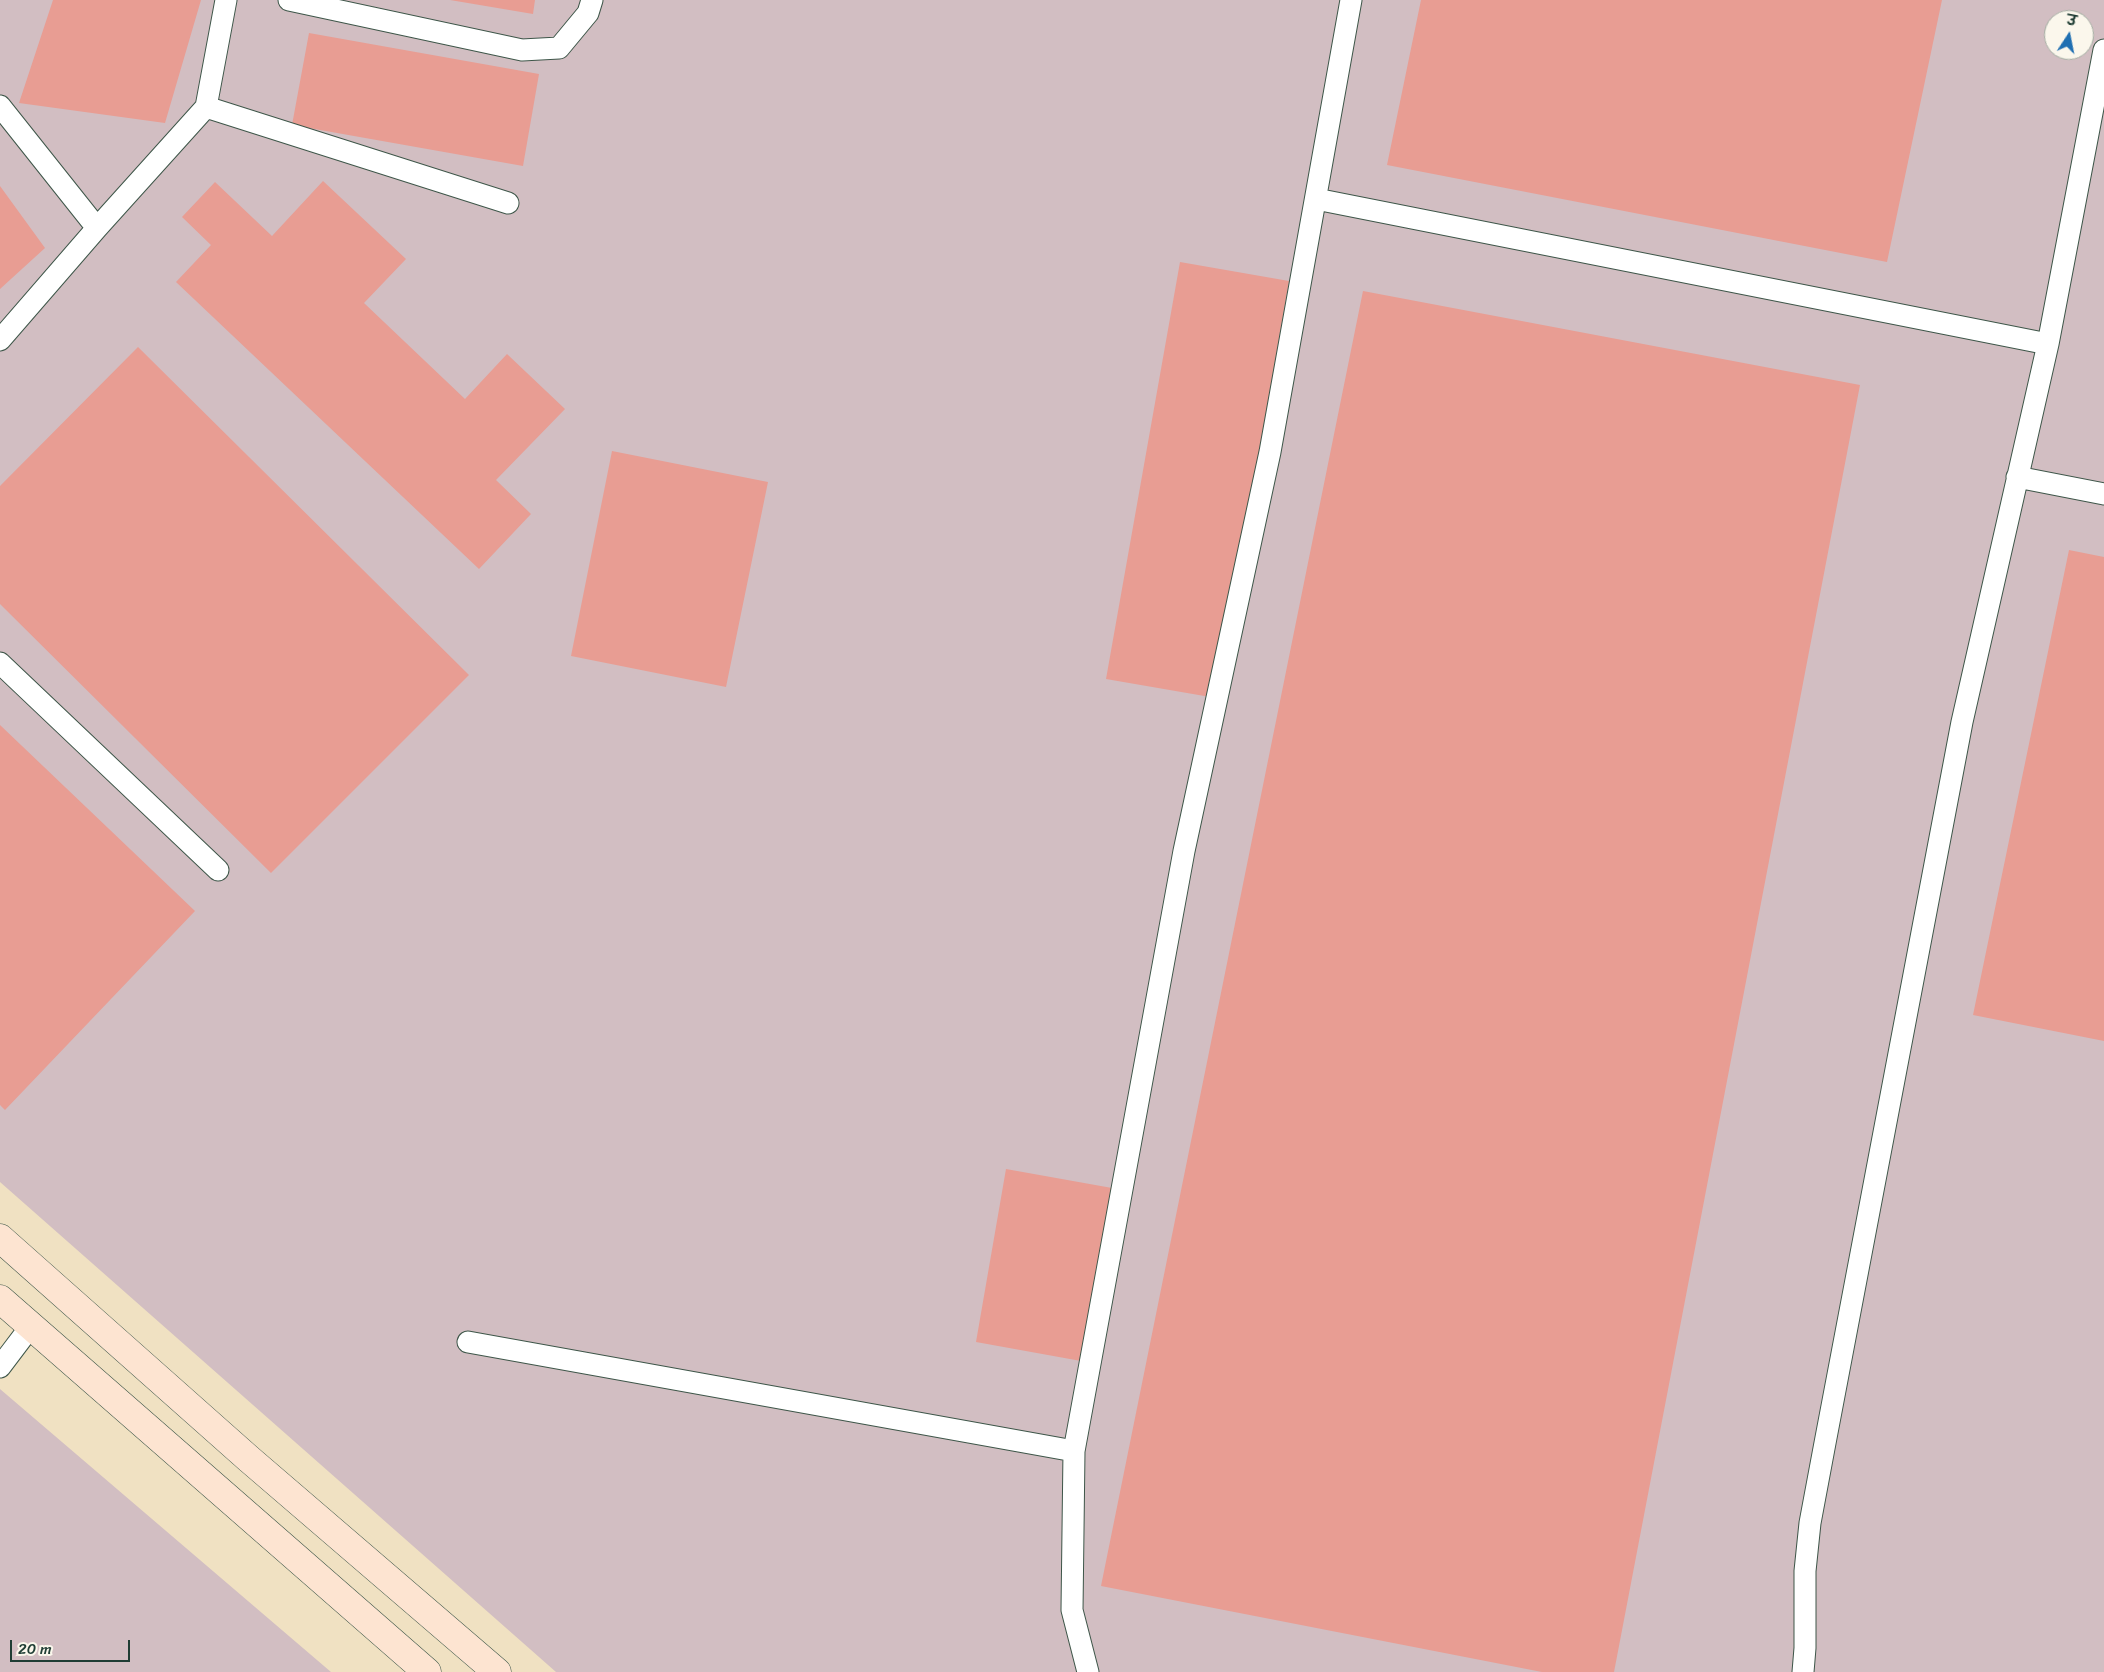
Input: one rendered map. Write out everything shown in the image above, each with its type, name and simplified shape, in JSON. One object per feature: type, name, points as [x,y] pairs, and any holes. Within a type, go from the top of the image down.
[{"type":"street","points":[[0,1238],[249,1459],[497,1672]]},
{"type":"street","points":[[0,1299],[427,1672]]},
{"type":"lane","points":[[0,340],[97,228],[206,107],[226,0]]},
{"type":"lane","points":[[288,0],[522,50],[559,48],[588,12],[592,0]]},
{"type":"lane","points":[[1088,1672],[1072,1610],[1074,1451],[1184,851],[1270,452],[1351,0]]},
{"type":"lane","points":[[1803,1672],[1805,1648],[1805,1571],[1812,1514],[1962,722],[2048,344],[2104,50]]},
{"type":"lane","points":[[0,106],[97,228]]},
{"type":"lane","points":[[206,107],[508,203]]},
{"type":"lane","points":[[1316,199],[2048,344]]},
{"type":"lane","points":[[2017,477],[2104,494]]},
{"type":"lane","points":[[0,662],[218,870]]},
{"type":"lane","points":[[0,1367],[31,1326]]},
{"type":"lane","points":[[468,1342],[1074,1451]]},
{"type":"shaded area","points":[[0,0],[2104,0],[2104,1672],[556,1672],[0,1182]]},
{"type":"shaded area","points":[[0,1389],[331,1672],[0,1672]]},
{"type":"building","points":[[53,0],[201,0],[165,123],[19,103]]},
{"type":"building","points":[[450,0],[535,0],[533,14]]},
{"type":"building","points":[[1421,0],[1942,0],[1887,262],[1387,165]]},
{"type":"building","points":[[309,33],[539,74],[523,166],[292,125]]},
{"type":"building","points":[[323,181],[406,259],[364,303],[465,399],[507,354],[565,409],[496,480],[531,514],[479,569],[176,282],[211,245],[182,217],[215,182],[272,236]]},
{"type":"building","points":[[0,186],[45,248],[0,289]]},
{"type":"building","points":[[1180,262],[1289,281],[1216,698],[1106,679]]},
{"type":"building","points":[[1363,291],[1860,385],[1614,1672],[1542,1672],[1101,1586]]},
{"type":"building","points":[[138,347],[469,675],[271,873],[0,604],[0,486]]},
{"type":"building","points":[[612,451],[768,482],[726,687],[571,656]]},
{"type":"building","points":[[2069,550],[2104,557],[2104,1041],[1973,1015]]},
{"type":"building","points":[[0,725],[195,911],[5,1110],[0,1105]]},
{"type":"building","points":[[1006,1169],[1112,1188],[1081,1361],[976,1342]]}]
